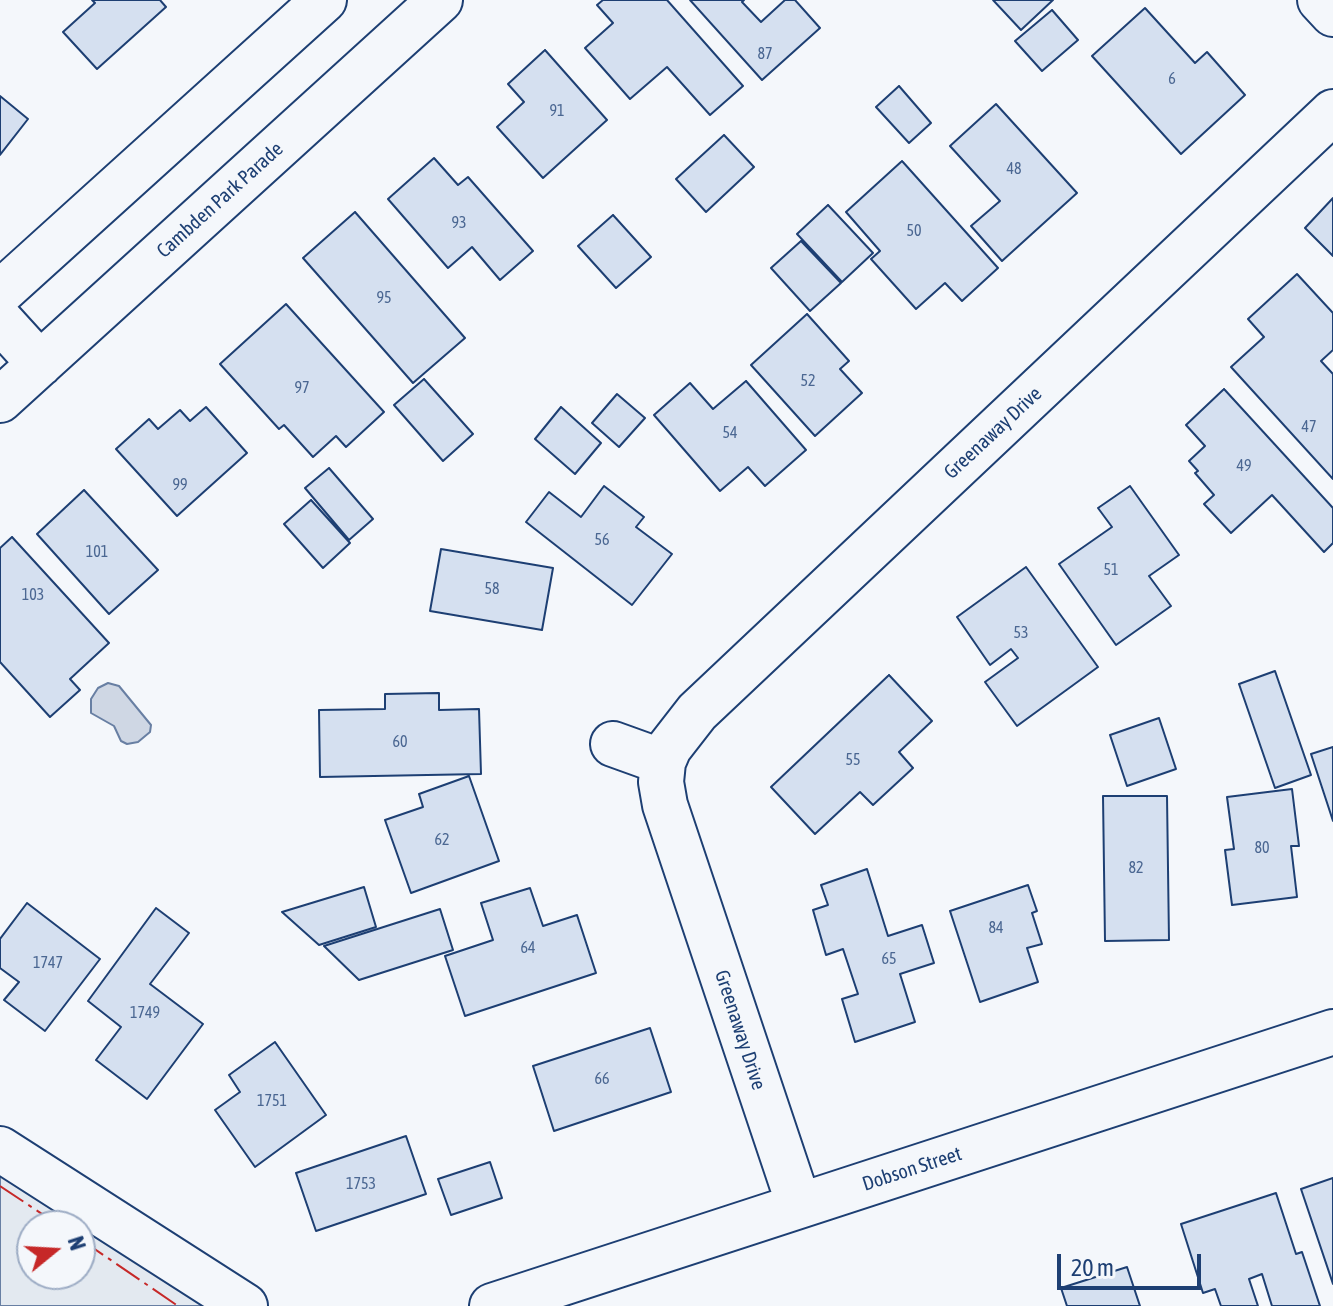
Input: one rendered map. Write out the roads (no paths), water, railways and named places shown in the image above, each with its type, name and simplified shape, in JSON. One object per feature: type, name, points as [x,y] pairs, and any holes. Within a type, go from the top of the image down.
[{"type":"street","points":[[0,293],[324,0]]},
{"type":"street","name":"Cambden Park Parade","points":[[0,400],[440,0]]},
{"type":"street","points":[[1320,0],[1333,14]]},
{"type":"street","name":"Greenaway Drive","points":[[799,1205],[665,805],[661,782],[663,762],[669,748],[697,712],[1333,112]]},
{"type":"street","points":[[0,320],[40,364]]},
{"type":"street","points":[[613,744],[663,762]]},
{"type":"street","name":"Dobson Street","points":[[492,1306],[1333,1032]]},
{"type":"street","points":[[0,1149],[245,1306]]}]
